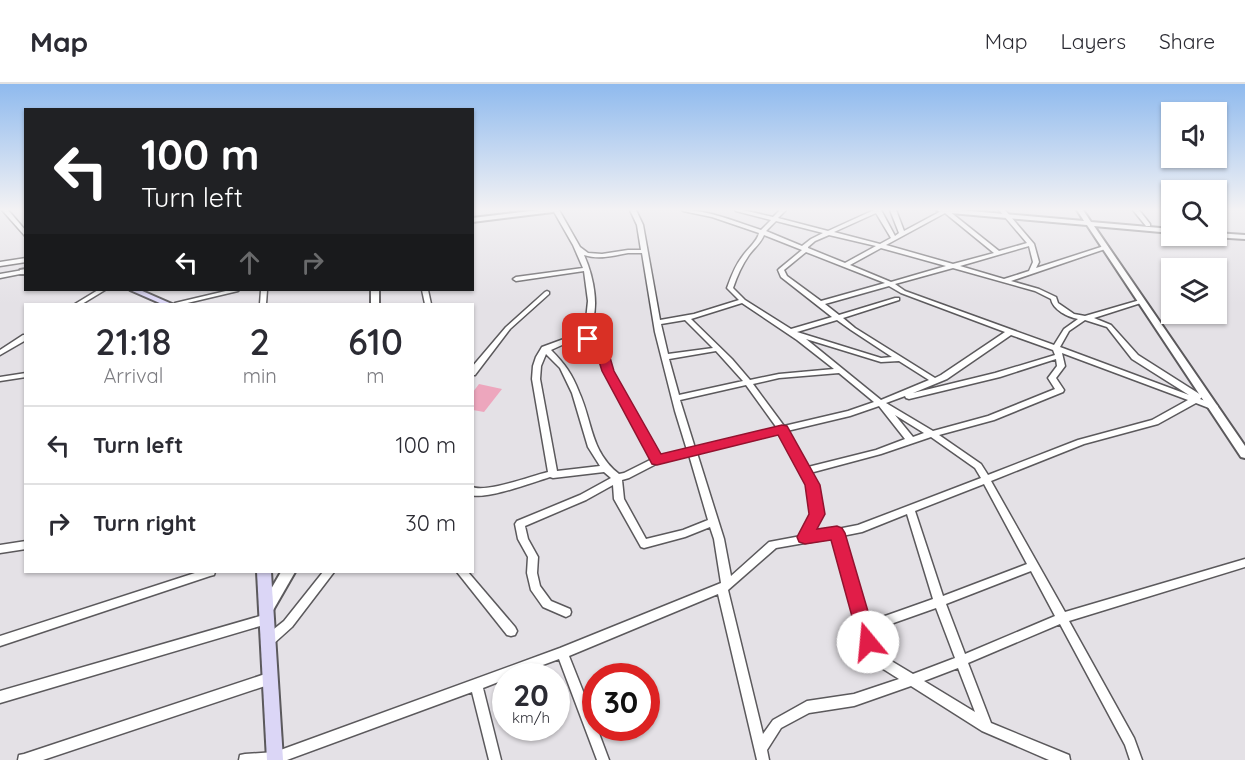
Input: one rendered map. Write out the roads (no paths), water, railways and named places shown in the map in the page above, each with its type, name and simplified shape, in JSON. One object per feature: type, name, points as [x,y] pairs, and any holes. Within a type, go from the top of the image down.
[{"type":"main road","points":[[136,291],[166,303]]},
{"type":"main road","points":[[264,573],[275,759]]},
{"type":"street","points":[[551,474],[544,414],[536,379],[536,365],[545,349],[583,332],[589,325],[592,312],[587,269],[573,242]]},
{"type":"street","points":[[643,242],[657,322],[713,522],[724,586],[762,755]]},
{"type":"street","points":[[757,242],[751,246],[740,264],[730,288],[742,301],[790,332],[880,403],[932,434],[978,466],[1130,742],[1136,760]]},
{"type":"street","points":[[785,242],[845,264],[889,283],[903,292],[1058,352],[1214,407]]},
{"type":"street","points":[[811,242],[805,246],[806,250],[781,270],[784,277],[837,317],[935,381]]},
{"type":"street","points":[[865,242],[1047,294],[1054,298],[1055,304],[1061,310],[1072,316],[1109,326],[1135,357],[1214,407]]},
{"type":"street","points":[[845,264],[890,242]]},
{"type":"street","points":[[985,242],[998,252]]},
{"type":"street","points":[[1030,242],[1036,262],[1031,272]]},
{"type":"street","points":[[1102,242],[1245,453]]},
{"type":"street","points":[[819,304],[1032,244]]},
{"type":"street","points":[[576,246],[584,255],[592,257],[637,250],[645,252]]},
{"type":"street","points":[[1002,281],[1106,247]]},
{"type":"street","points":[[0,264],[24,260]]},
{"type":"street","points":[[516,279],[587,269]]},
{"type":"street","points":[[0,276],[24,272]]},
{"type":"street","points":[[80,303],[100,291]]},
{"type":"street","points":[[181,303],[232,291]]},
{"type":"street","points":[[474,370],[508,328],[547,292]]},
{"type":"street","points":[[790,332],[897,299]]},
{"type":"street","points":[[657,322],[687,318],[742,301]]},
{"type":"street","points":[[806,471],[879,452],[911,440],[991,418],[1060,390],[1052,378],[1061,366],[1058,352],[1066,330],[1083,319],[1142,301]]},
{"type":"street","points":[[687,318],[748,382],[782,430],[806,471],[812,485],[817,514],[805,537]]},
{"type":"street","points":[[583,332],[603,354],[608,371],[657,460]]},
{"type":"street","points":[[790,332],[881,360],[900,359]]},
{"type":"street","points":[[566,612],[547,604],[535,587],[532,573],[533,557],[523,539],[520,524],[599,491],[617,478],[626,476],[657,460],[850,413],[880,403],[935,381],[1009,333]]},
{"type":"street","points":[[0,353],[24,338]]},
{"type":"street","points":[[545,349],[563,367],[572,384],[586,424],[591,447],[606,469],[617,478],[620,499],[644,544],[685,533],[713,522]]},
{"type":"street","points":[[666,357],[717,349]]},
{"type":"street","points":[[880,403],[997,375],[1058,352]]},
{"type":"street","points":[[677,398],[779,376],[841,371]]},
{"type":"street","points":[[0,379],[24,375]]},
{"type":"street","points":[[245,760],[275,759],[562,653],[724,586],[773,545],[805,537],[859,529],[1081,442],[1155,422],[1195,400]]},
{"type":"street","points":[[880,403],[911,440]]},
{"type":"street","points":[[474,491],[477,493],[495,490],[551,474],[566,476],[606,469]]},
{"type":"street","points":[[910,510],[939,603],[986,727]]},
{"type":"street","points":[[837,533],[873,656],[986,727],[1064,760]]},
{"type":"street","points":[[0,549],[24,545]]},
{"type":"street","points":[[762,755],[777,724],[807,707],[854,700],[913,680],[1062,618],[1245,563]]},
{"type":"street","points":[[864,628],[939,603],[1034,566]]},
{"type":"street","points":[[0,640],[207,573]]},
{"type":"street","points":[[0,697],[267,614],[288,573]]},
{"type":"street","points":[[268,642],[288,624],[328,573]]},
{"type":"street","points":[[463,573],[511,631]]},
{"type":"street","points":[[562,653],[603,760]]},
{"type":"street","points":[[24,760],[271,678]]},
{"type":"street","points":[[476,684],[495,760]]}]
